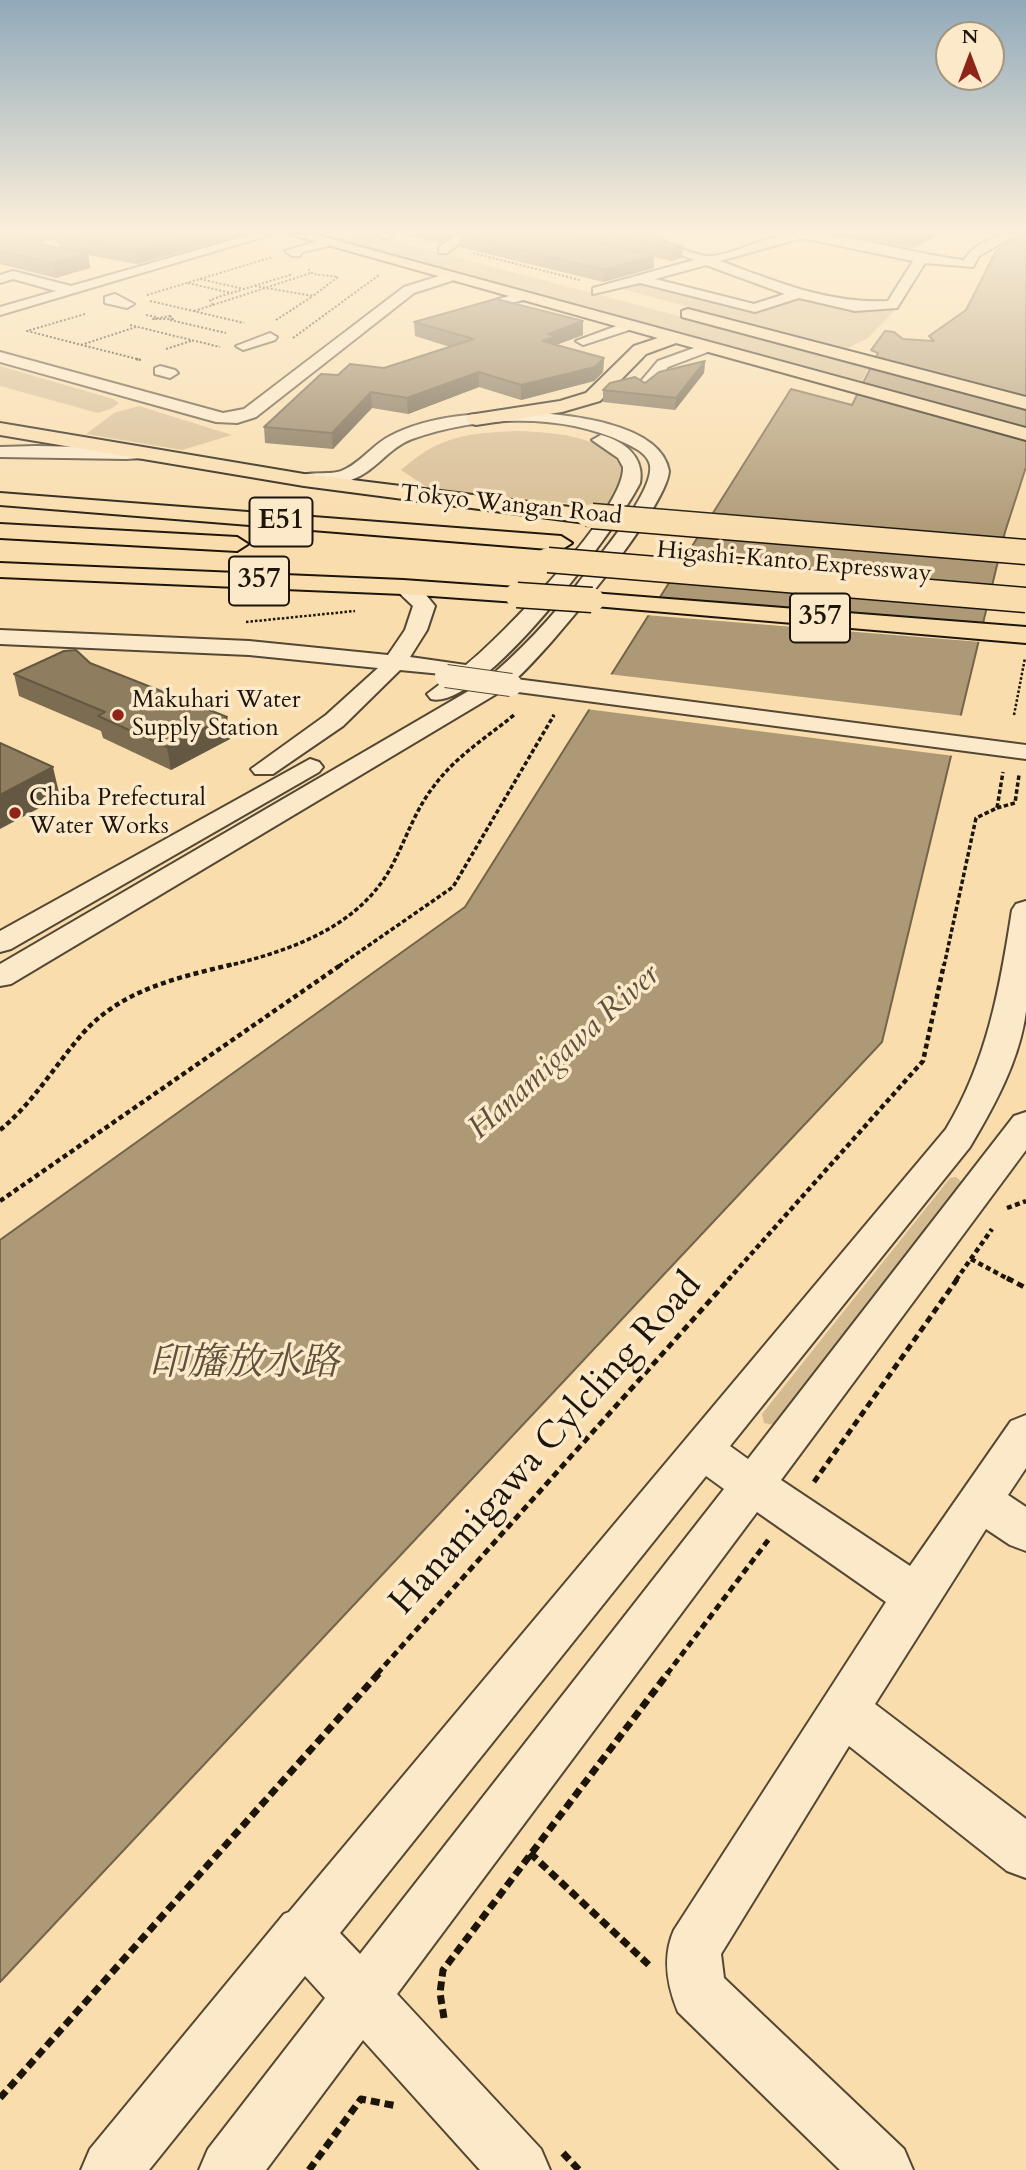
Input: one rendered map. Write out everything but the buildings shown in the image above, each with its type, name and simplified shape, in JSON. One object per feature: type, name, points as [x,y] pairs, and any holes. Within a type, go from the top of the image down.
[{"type":"highway","points":[[665,335],[1026,434]]},
{"type":"highway","points":[[770,335],[1026,403]]},
{"type":"highway","points":[[476,419],[562,406],[593,397],[606,387],[640,350],[675,338]]},
{"type":"highway","name":"Tokyo Wangan Road","points":[[0,429],[304,480],[586,516],[1026,552]]},
{"type":"highway","points":[[0,484],[271,517],[296,523]]},
{"type":"highway","name":"E51","points":[[0,499],[296,523],[554,552]]},
{"type":"highway","name":"E51","points":[[0,514],[480,555],[554,552]]},
{"type":"highway","points":[[0,531],[254,545]]},
{"type":"highway","name":"Higashi-Kanto Expressway","points":[[554,552],[1026,582]]},
{"type":"highway","name":"Higashi-Kanto Expressway","points":[[554,552],[1026,600]]},
{"type":"highway","points":[[419,554],[480,555]]},
{"type":"highway","name":"357","points":[[0,570],[403,587],[1026,635]]},
{"type":"street","points":[[0,357],[126,387],[222,418],[237,418],[250,413],[350,335]]},
{"type":"street","points":[[583,341],[601,335]]},
{"type":"street","points":[[644,387],[663,364],[708,347]]},
{"type":"street","points":[[320,359],[343,361]]},
{"type":"street","points":[[0,977],[492,687],[533,653],[566,616],[661,479],[660,463],[641,444],[601,428],[542,419],[476,419],[404,436],[348,474],[304,480]]},
{"type":"street","points":[[0,943],[442,692],[477,668],[505,645],[540,609],[626,492],[634,471],[625,453],[608,443],[561,430],[516,426],[481,428],[439,436],[418,444],[385,471],[383,482],[395,493]]},
{"type":"street","points":[[0,452],[38,449],[124,455],[144,453]]},
{"type":"street","points":[[0,918],[295,751],[343,713],[392,666],[422,619],[424,606],[415,594],[403,587]]},
{"type":"street","points":[[0,1000],[522,686],[603,601]]},
{"type":"street","points":[[0,637],[101,642],[452,673],[522,686],[596,691],[968,737],[1023,759]]},
{"type":"street","points":[[968,737],[1020,726]]},
{"type":"street","points":[[111,2170],[958,1138],[983,1099],[1010,1020],[1026,910]]},
{"type":"street","points":[[229,2170],[753,1486],[1018,1151],[958,1138]]},
{"type":"street","points":[[883,2170],[698,1992],[693,1949],[916,1596],[1026,1433]]},
{"type":"street","points":[[701,1451],[916,1596]]},
{"type":"street","points":[[981,1501],[1026,1531]]},
{"type":"street","points":[[845,1712],[1026,1852]]},
{"type":"street","points":[[303,1933],[362,1996],[540,2160]]},
{"type":"lane","points":[[243,346],[271,335]]},
{"type":"path","points":[[43,335],[160,369]]},
{"type":"path","points":[[80,345],[110,335]]},
{"type":"path","points":[[175,335],[221,347]]},
{"type":"path","points":[[241,622],[296,619],[359,610]]},
{"type":"path","points":[[1020,726],[1026,653]]},
{"type":"path","points":[[0,1130],[54,1072],[90,1024],[118,1004],[142,992],[250,962],[313,938],[349,916],[379,887],[394,866],[430,791],[442,776],[517,711],[522,686]]},
{"type":"path","points":[[0,1202],[453,887],[558,707]]},
{"type":"path","points":[[1005,765],[997,808],[1015,803],[1023,759]]},
{"type":"path","name":"Hanamigawa Cylcling Road","points":[[0,2098],[923,1061],[976,818],[997,808]]},
{"type":"path","points":[[1002,1215],[1009,1204],[1026,1201]]},
{"type":"path","points":[[811,1486],[994,1226]]},
{"type":"path","points":[[971,1259],[1026,1288]]},
{"type":"path","points":[[449,2031],[441,2011],[443,1970],[769,1538]]},
{"type":"path","points":[[530,1853],[654,1969],[696,1972]]},
{"type":"path","points":[[309,2170],[361,2099],[393,2103],[405,2112]]},
{"type":"path","points":[[540,2160],[579,2170]]},
{"type":"shaded area","points":[[679,335],[752,335],[869,366],[860,385]]},
{"type":"shaded area","points":[[795,335],[871,335],[846,349]]},
{"type":"shaded area","points":[[0,366],[119,403],[98,413],[0,386]]},
{"type":"shaded area","points":[[139,406],[232,435],[182,450],[86,434],[114,413]]},
{"type":"shaded area","points":[[517,431],[564,435],[595,444],[608,452],[626,477],[609,508],[428,488],[401,470],[428,450],[454,438]]},
{"type":"shaded area","points":[[956,1177],[964,1184],[778,1422],[774,1425],[764,1423],[762,1414],[950,1178]]},
{"type":"water","name":"印旛放水路","points":[[882,335],[934,341],[929,336],[1026,335],[1026,467],[1005,532],[882,1042],[0,1982],[0,1240],[465,907],[791,389],[852,405],[878,353],[871,350]]},
{"type":"pier","points":[[655,599],[985,625],[981,642],[645,615]]},
{"type":"pier","points":[[608,674],[964,716],[954,756],[586,709]]},
{"type":"place","name":"Makuhari Water Supply Station","points":[[118,715]]},
{"type":"place","name":"Chiba Prefectural Water Works","points":[[15,813]]},
{"type":"water label","name":"Hanamigawa River","points":[[565,1053]]}]
